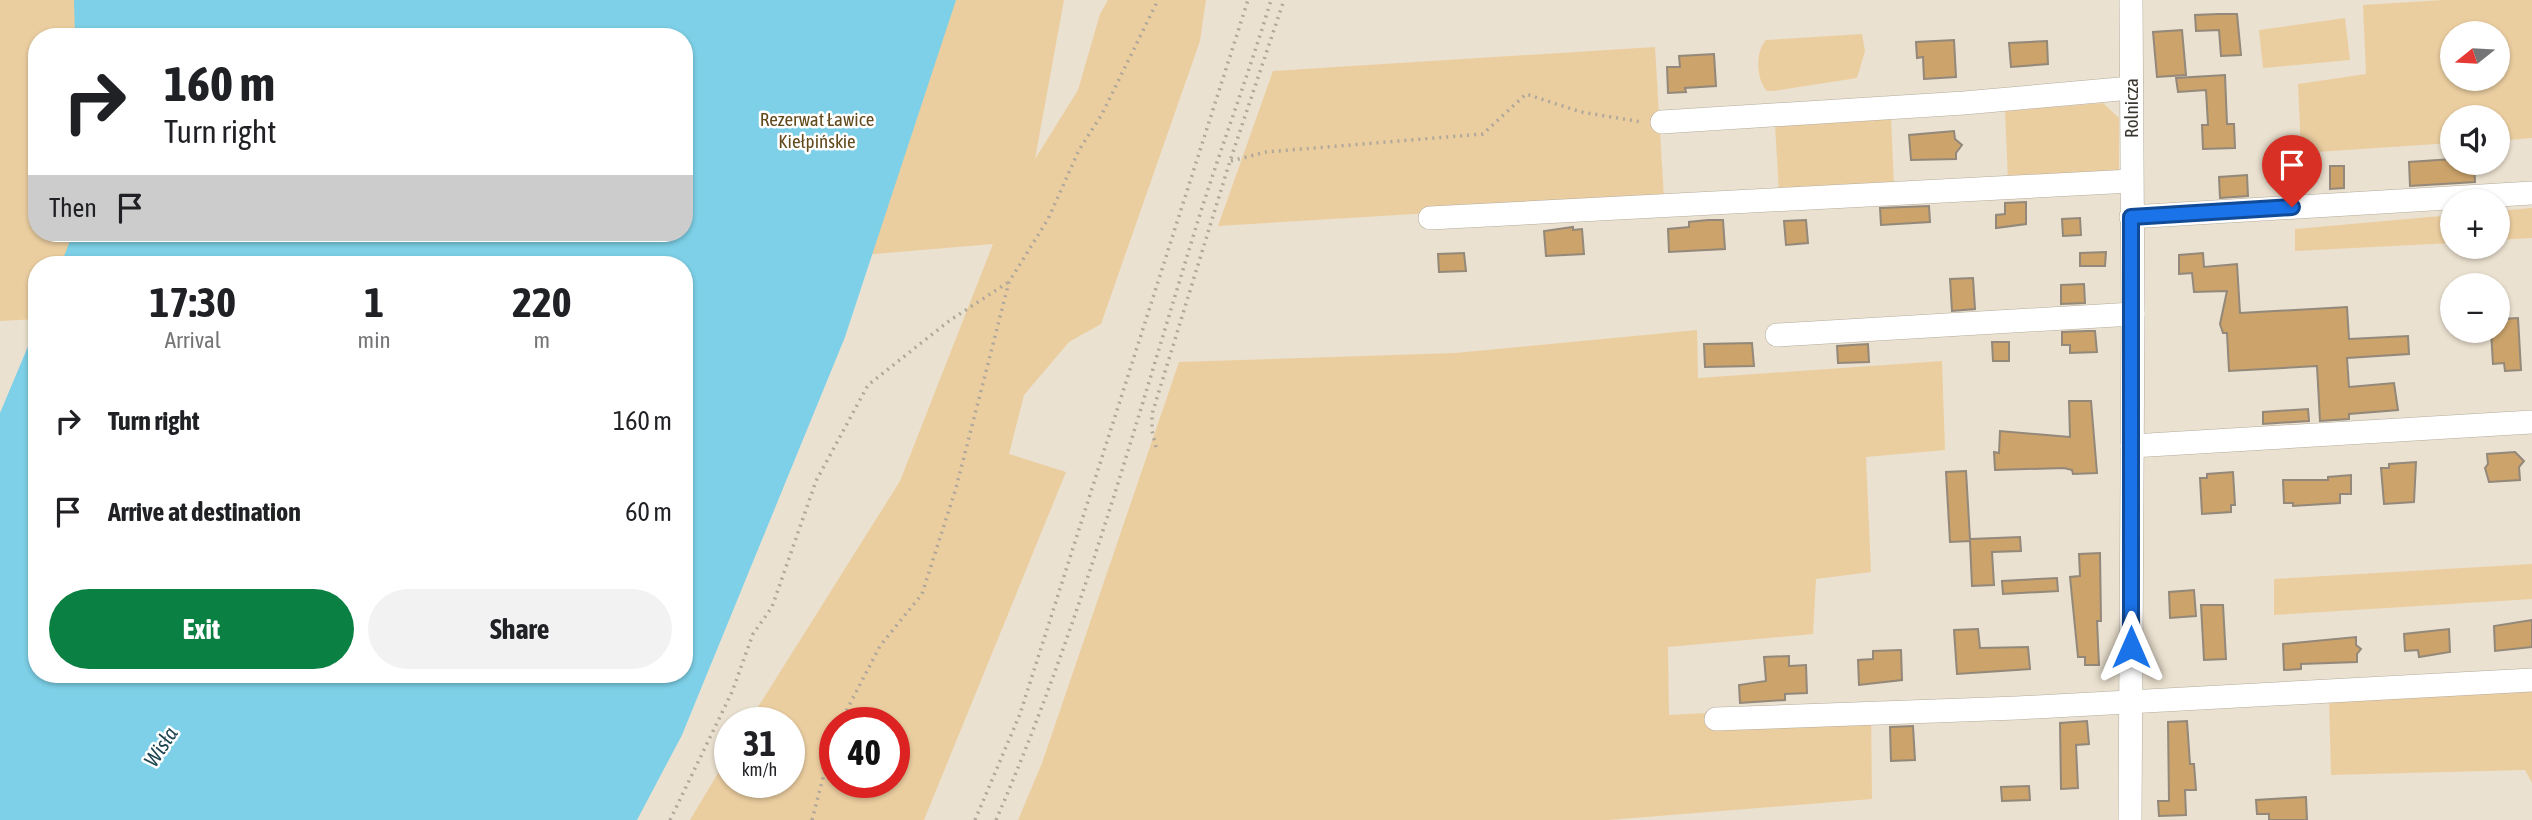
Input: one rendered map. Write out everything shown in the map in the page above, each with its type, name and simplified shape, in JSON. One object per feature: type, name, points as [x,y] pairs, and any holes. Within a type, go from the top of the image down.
[{"type":"street","name":"Rolnicza","points":[[2130,820],[2133,314],[2131,0]]},
{"type":"street","points":[[1662,122],[1964,103],[2131,88]]},
{"type":"street","points":[[1430,218],[2131,181]]},
{"type":"street","points":[[2131,217],[2532,193]]},
{"type":"street","points":[[1777,335],[2133,314]]},
{"type":"street","points":[[2132,446],[2532,422]]},
{"type":"street","points":[[1716,719],[2532,680]]},
{"type":"path","points":[[848,707],[880,646],[922,594],[956,488],[1009,282],[1048,219],[1080,150],[1102,114],[1158,0]]},
{"type":"path","points":[[975,820],[1020,714],[1248,0]]},
{"type":"path","points":[[996,820],[1031,739],[1072,622],[1193,235],[1272,0]]},
{"type":"path","points":[[1156,447],[1152,414],[1230,161],[1284,0]]},
{"type":"path","points":[[1230,161],[1266,152],[1483,134],[1526,94],[1581,112],[1640,122],[1662,122]]},
{"type":"path","points":[[670,820],[732,692],[753,634],[772,607],[816,481],[868,385],[949,321],[1009,282]]},
{"type":"path","points":[[812,820],[819,793]]},
{"type":"green space","name":"Rezerwat Ławice Kiełpińskie","points":[[0,0],[1064,0],[1035,159],[1078,90],[1100,14],[1108,0],[1206,0],[1200,41],[1101,324],[1069,342],[1024,395],[1009,454],[1066,472],[924,820],[690,820],[714,780],[714,798],[805,798],[805,707],[758,707],[900,481],[993,244],[693,269],[693,256],[28,256],[28,319],[0,321]]},
{"type":"green space","points":[[2443,0],[2532,0],[2532,138],[2510,140],[2510,105],[2440,105],[2440,144],[2301,153],[2298,84],[2366,74],[2363,5]]},
{"type":"green space","points":[[2345,18],[2350,60],[2263,68],[2259,30]]},
{"type":"green space","points":[[1862,34],[1865,51],[1857,78],[1773,91],[1767,91],[1763,86],[1759,73],[1759,58],[1766,40]]},
{"type":"green space","points":[[1655,47],[1664,199],[1218,226],[1273,71]]},
{"type":"green space","points":[[2103,103],[2119,118],[2119,174],[2008,180],[2005,111]]},
{"type":"green space","points":[[1891,119],[1894,186],[1779,193],[1775,125]]},
{"type":"green space","points":[[2532,208],[2532,238],[2510,239],[2510,210]]},
{"type":"green space","points":[[2440,216],[2440,244],[2295,251],[2295,229]]},
{"type":"green space","points":[[1697,330],[1698,378],[1942,361],[1945,450],[1866,457],[1871,572],[1816,579],[1813,634],[1668,647],[1669,715],[1871,704],[1872,799],[1609,820],[1018,820],[1042,763],[1179,362],[1455,353]]},
{"type":"green space","points":[[2532,564],[2532,599],[2274,615],[2274,579]]},
{"type":"green space","points":[[2532,687],[2532,783],[2525,770],[2331,775],[2329,700]]},
{"type":"water","name":"Wisła","points":[[74,0],[956,0],[845,337],[682,735],[637,820],[0,820],[0,413],[28,346],[28,683],[693,683],[693,256],[64,256],[70,242],[693,242],[693,28],[75,28]]},
{"type":"building","points":[[2237,14],[2241,55],[2221,56],[2219,30],[2196,31],[2195,15]]},
{"type":"building","points":[[2182,30],[2186,75],[2157,77],[2153,32]]},
{"type":"building","points":[[1954,40],[1956,77],[1924,79],[1923,57],[1917,58],[1916,42]]},
{"type":"building","points":[[2047,41],[2048,64],[2011,67],[2009,43]]},
{"type":"building","points":[[1714,54],[1716,86],[1685,88],[1686,92],[1668,93],[1667,67],[1680,67],[1679,56]]},
{"type":"building","points":[[2225,75],[2227,124],[2234,124],[2235,148],[2203,149],[2202,125],[2208,125],[2206,90],[2178,92],[2176,78]]},
{"type":"building","points":[[1954,131],[1955,139],[1962,145],[1956,153],[1956,159],[1911,160],[1909,135]]},
{"type":"building","points":[[2440,160],[2440,175],[2475,175],[2475,182],[2410,186],[2409,162]]},
{"type":"building","points":[[2330,166],[2344,166],[2344,188],[2330,189]]},
{"type":"building","points":[[2247,175],[2248,196],[2220,198],[2219,177]]},
{"type":"building","points":[[2026,202],[2026,224],[1996,228],[1996,215],[2005,214],[2005,203]]},
{"type":"building","points":[[1929,206],[1930,222],[1881,225],[1880,208]]},
{"type":"building","points":[[2080,218],[2081,235],[2063,236],[2062,219]]},
{"type":"building","points":[[1723,220],[1725,249],[1669,252],[1668,229],[1689,227],[1689,222]]},
{"type":"building","points":[[1806,220],[1808,243],[1786,245],[1784,221]]},
{"type":"building","points":[[1573,227],[1573,230],[1582,229],[1584,254],[1546,256],[1544,231]]},
{"type":"building","points":[[2106,252],[2105,266],[2080,266],[2080,253]]},
{"type":"building","points":[[1464,253],[1466,271],[1439,272],[1438,254]]},
{"type":"building","points":[[2203,253],[2204,267],[2237,264],[2240,313],[2347,307],[2349,339],[2408,336],[2409,354],[2347,358],[2349,387],[2394,383],[2398,410],[2349,414],[2349,419],[2320,421],[2317,366],[2229,371],[2227,333],[2223,333],[2220,324],[2227,291],[2194,292],[2192,273],[2179,274],[2179,255]]},
{"type":"building","points":[[1973,278],[1975,309],[1952,311],[1950,279]]},
{"type":"building","points":[[2084,284],[2085,303],[2061,304],[2061,285]]},
{"type":"building","points":[[2510,318],[2518,318],[2521,370],[2505,371],[2504,363],[2493,364],[2492,343],[2510,343]]},
{"type":"building","points":[[2095,331],[2097,352],[2070,353],[2070,345],[2062,345],[2062,332]]},
{"type":"building","points":[[1992,342],[2009,342],[2009,361],[1993,361]]},
{"type":"building","points":[[1752,343],[1754,366],[1705,367],[1704,344]]},
{"type":"building","points":[[1868,344],[1869,362],[1838,363],[1837,346]]},
{"type":"building","points":[[2069,401],[2091,401],[2097,473],[2073,474],[2072,470],[2064,468],[1995,470],[1994,452],[1999,453],[2000,431],[2070,437]]},
{"type":"building","points":[[2308,409],[2309,421],[2263,424],[2263,412]]},
{"type":"building","points":[[2515,452],[2524,461],[2519,467],[2520,480],[2489,482],[2485,468],[2488,464],[2487,454]]},
{"type":"building","points":[[2416,462],[2414,502],[2384,504],[2381,468],[2389,468],[2389,464]]},
{"type":"building","points":[[1966,471],[1970,539],[2020,537],[2021,551],[1992,552],[1994,585],[1972,586],[1970,541],[1950,542],[1946,472]]},
{"type":"building","points":[[2233,472],[2235,505],[2231,505],[2231,512],[2202,514],[2200,478],[2207,478],[2207,474]]},
{"type":"building","points":[[2351,475],[2351,494],[2340,494],[2340,503],[2293,506],[2293,503],[2284,503],[2283,480],[2328,480],[2328,477]]},
{"type":"building","points":[[2100,553],[2101,621],[2097,621],[2099,665],[2085,665],[2085,657],[2078,657],[2070,577],[2080,576],[2079,554]]},
{"type":"building","points":[[2057,578],[2058,591],[2003,594],[2002,581]]},
{"type":"building","points":[[2194,590],[2196,616],[2170,618],[2169,592]]},
{"type":"building","points":[[2201,605],[2223,605],[2226,659],[2204,660]]},
{"type":"building","points":[[2532,620],[2532,647],[2495,651],[2494,626]]},
{"type":"building","points":[[1978,629],[1980,648],[2028,647],[2030,669],[1957,674],[1954,630]]},
{"type":"building","points":[[2449,629],[2450,652],[2419,657],[2418,650],[2405,651],[2404,634]]},
{"type":"building","points":[[2356,637],[2356,645],[2361,649],[2357,654],[2357,662],[2301,664],[2301,669],[2284,670],[2283,644]]},
{"type":"building","points":[[1901,650],[1902,680],[1859,685],[1858,660],[1873,659],[1873,651]]},
{"type":"building","points":[[1789,656],[1789,666],[1806,665],[1807,693],[1785,694],[1785,700],[1740,703],[1739,685],[1766,681],[1764,657]]},
{"type":"building","points":[[2087,721],[2089,744],[2076,745],[2078,788],[2061,789],[2060,723]]},
{"type":"building","points":[[2187,721],[2190,764],[2194,764],[2196,790],[2185,790],[2186,815],[2159,816],[2158,801],[2169,801],[2168,722]]},
{"type":"building","points":[[1913,726],[1915,760],[1891,761],[1890,727]]},
{"type":"building","points":[[2029,786],[2030,800],[2002,801],[2001,787]]},
{"type":"building","points":[[2306,797],[2307,820],[2269,820],[2269,814],[2257,814],[2256,800]]},
{"type":"route","points":[[2131,647],[2131,217],[2292,207]]}]
